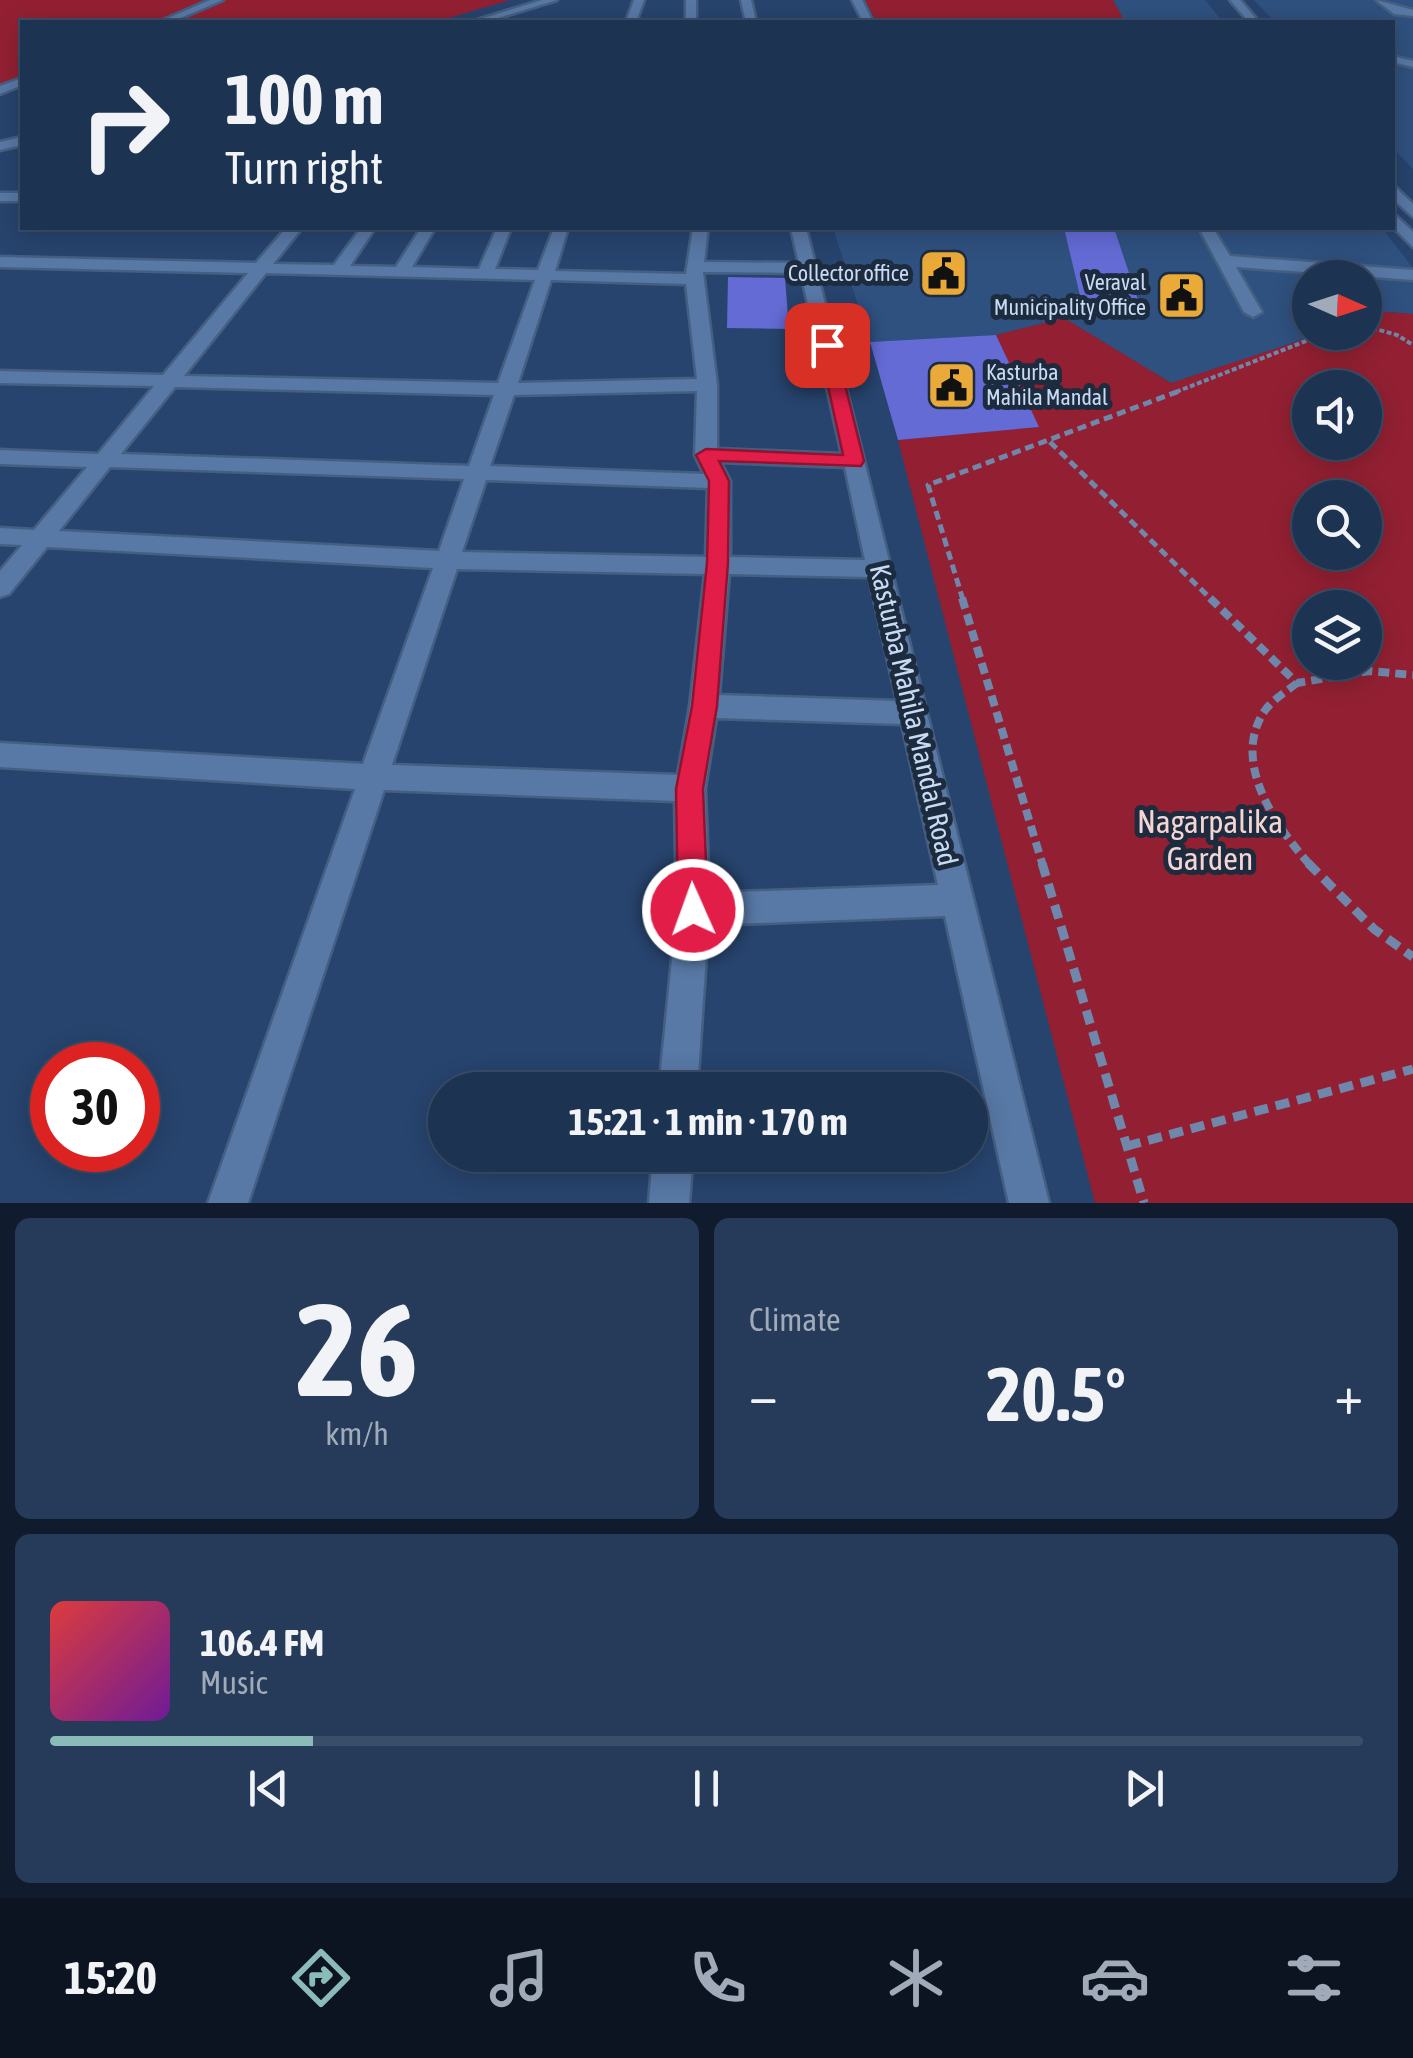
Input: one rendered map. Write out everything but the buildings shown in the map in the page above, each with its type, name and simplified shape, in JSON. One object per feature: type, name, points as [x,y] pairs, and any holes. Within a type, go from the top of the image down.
[{"type":"street","points":[[169,20],[218,0]]},
{"type":"street","points":[[483,20],[552,0]]},
{"type":"street","points":[[1382,0],[1397,12],[1413,13]]},
{"type":"street","points":[[1218,3],[1237,2]]},
{"type":"street","points":[[1395,192],[1413,213]]},
{"type":"street","points":[[1395,220],[1413,242]]},
{"type":"street","points":[[0,588],[292,230]]},
{"type":"street","points":[[339,270],[367,230]]},
{"type":"street","points":[[402,271],[427,230]]},
{"type":"street","points":[[484,273],[503,230]]},
{"type":"street","points":[[228,1203],[560,230]]},
{"type":"street","points":[[680,1072],[693,910],[690,789],[704,706],[718,563],[719,481],[706,455],[706,385],[695,273],[700,230]]},
{"type":"street","name":"Kasturba Mahila Mandal Road","points":[[799,230],[1029,1203]]},
{"type":"street","points":[[1207,230],[1253,312]]},
{"type":"street","points":[[1226,261],[1413,275]]},
{"type":"street","points":[[0,262],[545,276],[808,268]]},
{"type":"street","points":[[0,376],[506,390],[706,385]]},
{"type":"street","points":[[706,455],[854,461]]},
{"type":"street","points":[[0,457],[719,481]]},
{"type":"street","points":[[0,536],[447,560],[880,569]]},
{"type":"street","points":[[704,706],[914,712]]},
{"type":"street","points":[[0,755],[373,777],[690,789]]},
{"type":"street","points":[[693,910],[958,900]]},
{"type":"street","points":[[669,1203],[672,1172]]},
{"type":"path","points":[[1382,330],[1413,344]]},
{"type":"path","points":[[1144,1203],[928,485],[1050,442],[1292,347]]},
{"type":"path","points":[[1050,442],[1297,683]]},
{"type":"path","points":[[1413,676],[1369,672],[1297,683],[1279,693],[1265,709],[1252,750],[1254,775],[1270,813],[1326,884],[1413,957]]},
{"type":"path","points":[[1127,1146],[1413,1069]]},
{"type":"shaded area","points":[[1113,0],[1205,0],[1221,20],[1124,20]]},
{"type":"shaded area","points":[[1254,0],[1413,0],[1413,169],[1395,150],[1395,20],[1273,20]]},
{"type":"shaded area","name":"Veraval Municipality Office","points":[[834,230],[1384,230],[1413,268],[1413,314],[1382,313],[1382,260],[1292,260],[1292,343],[1171,383],[1064,318],[996,335],[870,342]]},
{"type":"green space","points":[[0,0],[510,0],[442,20],[20,20],[20,76],[0,84]]},
{"type":"green space","points":[[865,0],[1113,0],[1124,20],[875,20]]},
{"type":"green space","name":"Nagarpalika Garden","points":[[1382,313],[1413,314],[1413,1203],[1095,1203],[898,440],[1038,427],[996,335],[1064,318],[1171,383],[1292,343],[1292,350],[1382,350]]},
{"type":"place","name":"Collector office","points":[[944,273]]},
{"type":"place","name":"Veraval Municipality Office","points":[[1181,295]]},
{"type":"place","name":"Kasturba Mahila Mandal","points":[[951,385]]},
{"type":"route","points":[[693,910],[690,789],[704,706],[718,563],[719,481],[706,455],[854,461],[827,345]]}]
